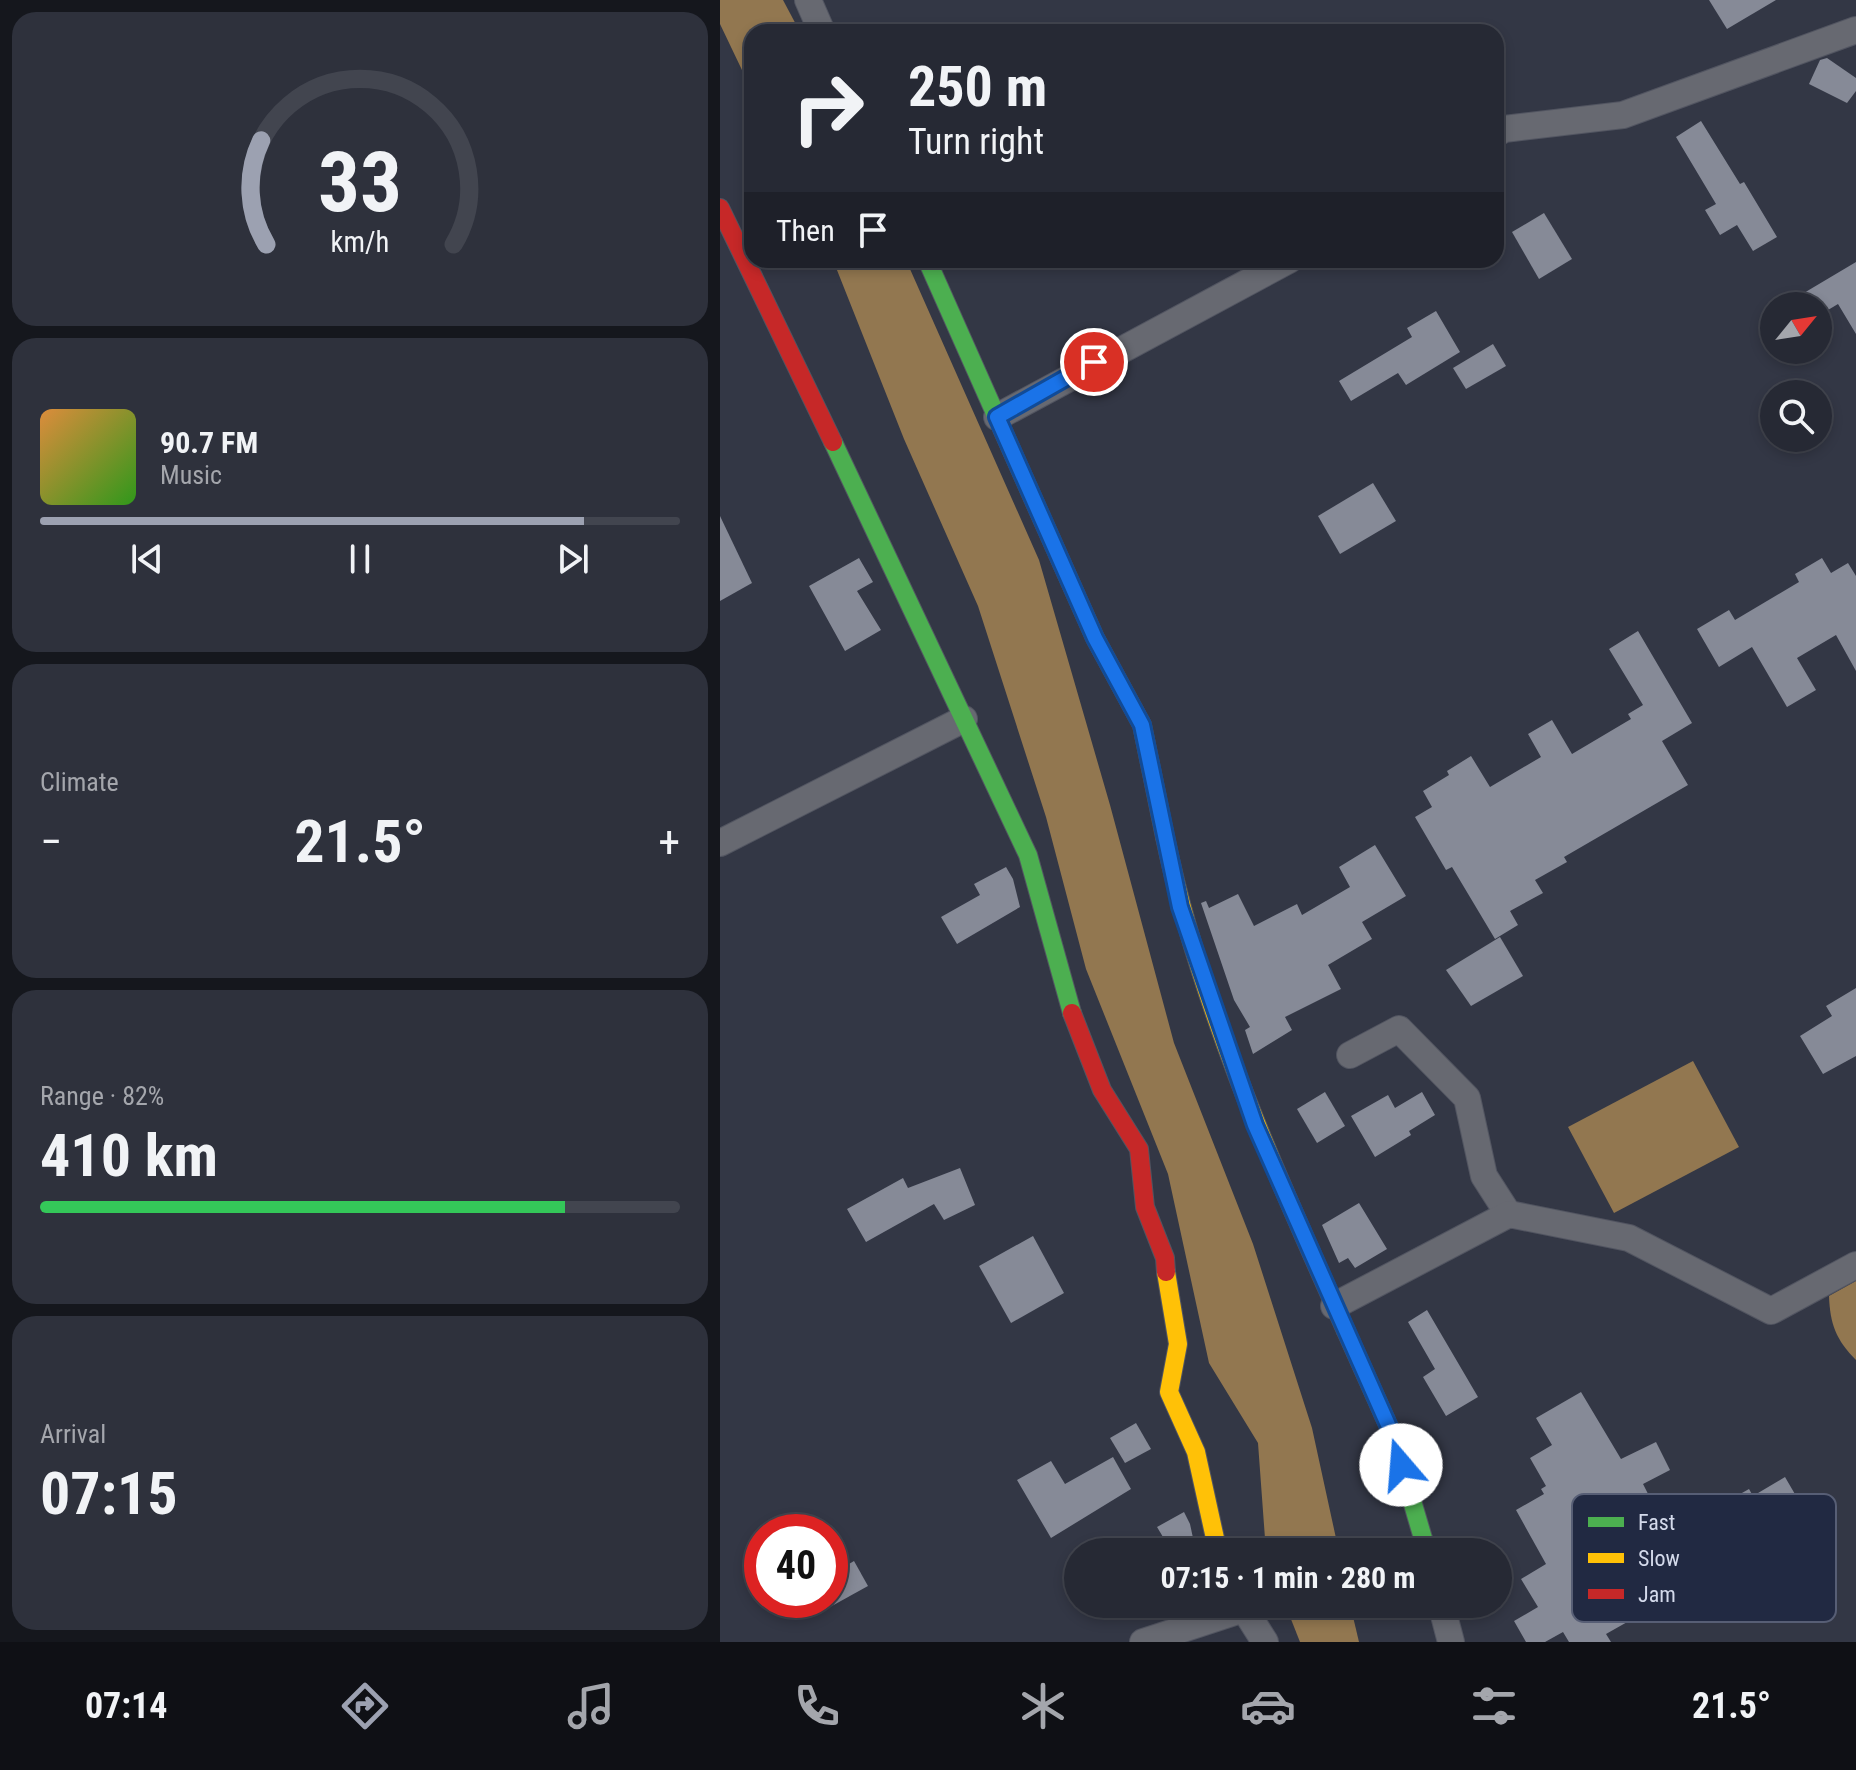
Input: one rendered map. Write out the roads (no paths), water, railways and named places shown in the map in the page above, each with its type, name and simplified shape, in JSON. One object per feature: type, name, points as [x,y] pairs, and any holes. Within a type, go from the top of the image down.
[{"type":"street","points":[[808,0],[818,24]]},
{"type":"street","points":[[1504,129],[1623,115],[1856,30]]},
{"type":"street","points":[[720,208],[744,253]]},
{"type":"street","points":[[751,268],[1028,855],[1065,996],[1102,1090],[1139,1149],[1145,1207],[1165,1258],[1178,1344],[1169,1392],[1196,1452],[1215,1538]]},
{"type":"street","points":[[931,268],[1095,638],[1142,725],[1180,907],[1255,1125],[1393,1436],[1423,1538]]},
{"type":"street","points":[[997,417],[1274,268]]},
{"type":"street","points":[[720,843],[964,719]]},
{"type":"street","points":[[1350,1055],[1399,1029],[1467,1098],[1484,1176],[1509,1214]]},
{"type":"street","points":[[1334,1306],[1509,1214],[1629,1238],[1771,1311],[1856,1265]]},
{"type":"street","points":[[1143,1642],[1210,1618]]},
{"type":"street","points":[[1250,1618],[1265,1642]]},
{"type":"street","points":[[1445,1618],[1451,1642]]}]
